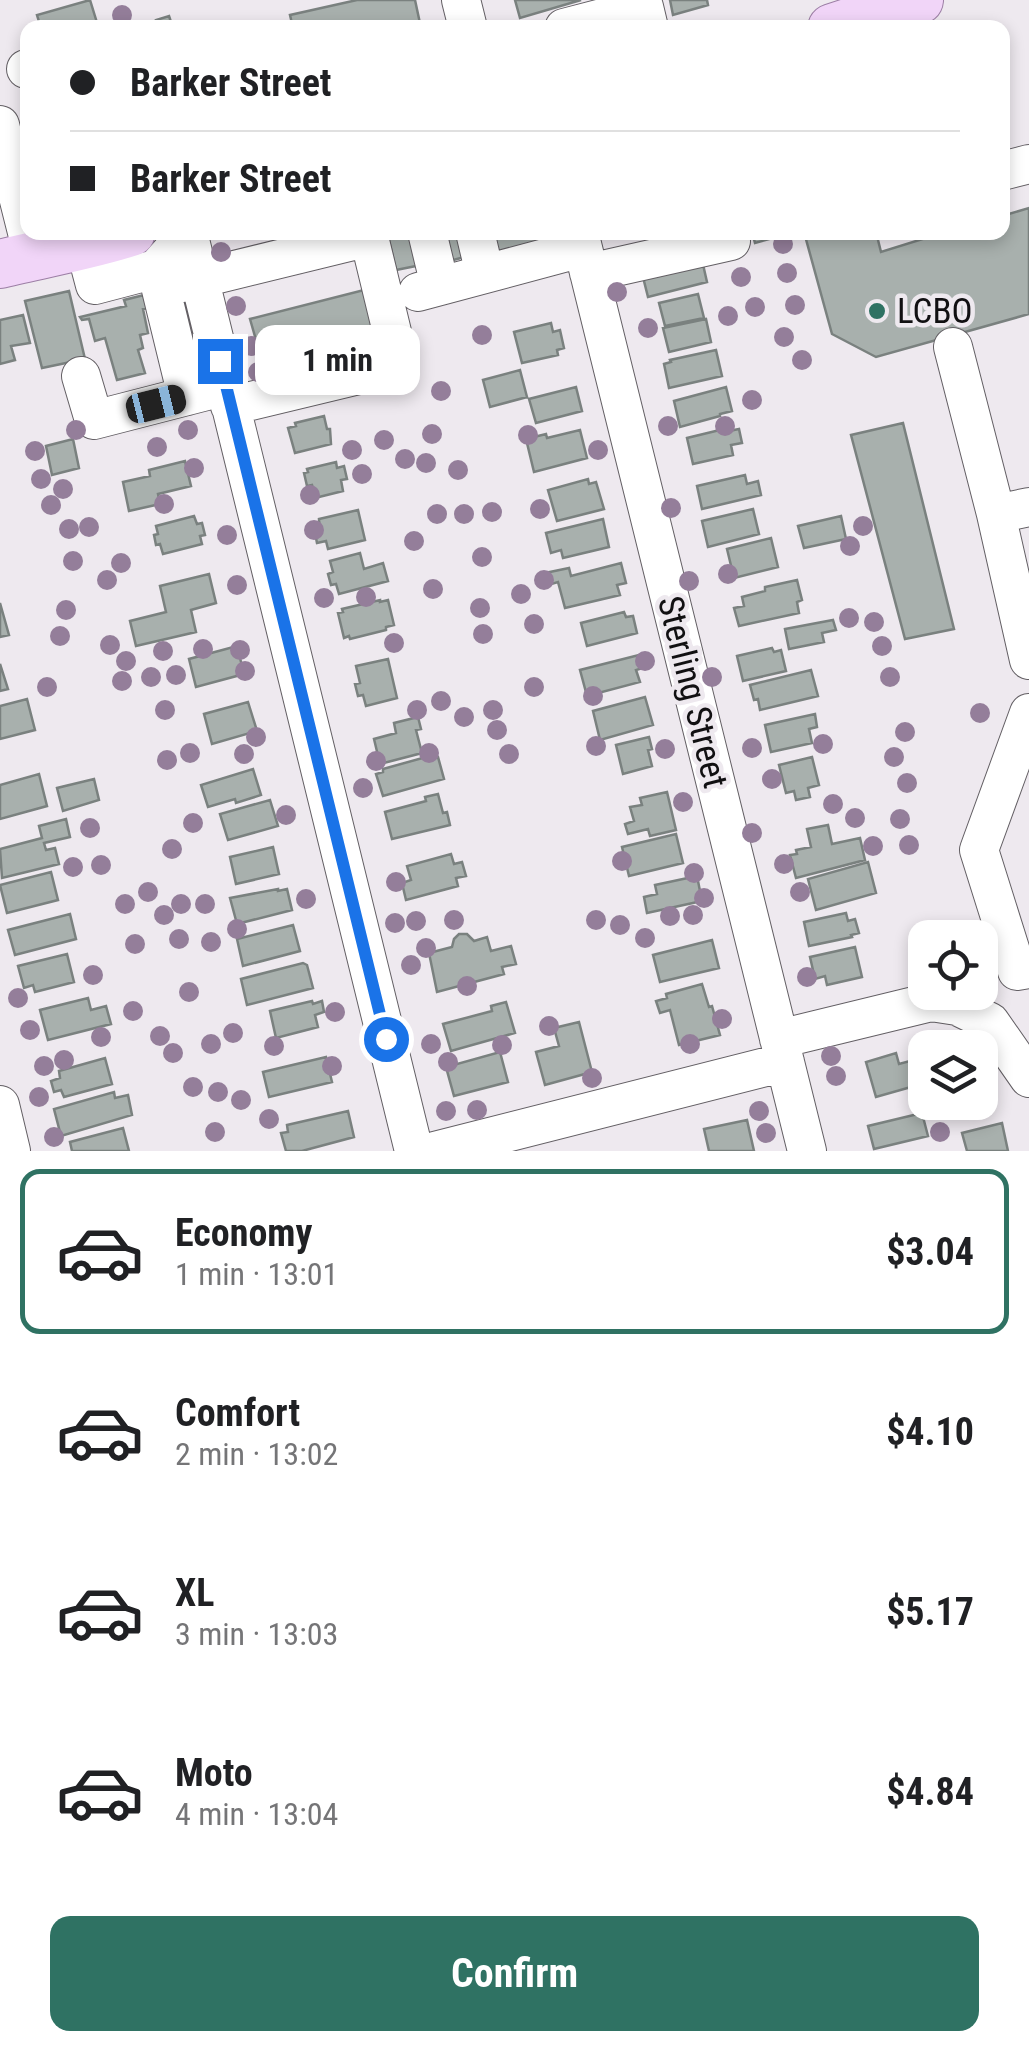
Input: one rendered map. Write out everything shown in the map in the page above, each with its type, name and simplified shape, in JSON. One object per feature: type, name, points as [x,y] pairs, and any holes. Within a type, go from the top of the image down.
[{"type":"main road","points":[[857,20],[919,0]]},
{"type":"main road","points":[[16,260],[84,246],[149,263]]},
{"type":"street","points":[[594,20],[644,7],[647,20]]},
{"type":"street","points":[[0,125],[16,260]]},
{"type":"street","points":[[149,263],[178,240]]},
{"type":"street","points":[[190,240],[414,1151]]},
{"type":"street","points":[[149,263],[199,278],[353,240]]},
{"type":"street","points":[[81,376],[94,420],[187,396],[228,396],[400,365],[370,240]]},
{"type":"street","points":[[427,240],[429,289],[583,251],[731,240]]},
{"type":"street","points":[[477,240],[485,274]]},
{"type":"street","name":"Sterling Street","points":[[583,251],[807,1151]]},
{"type":"street","points":[[149,263],[187,396]]},
{"type":"street","points":[[175,348],[214,337]]},
{"type":"street","points":[[953,347],[1013,511],[1029,660]]},
{"type":"street","points":[[1029,713],[979,850],[1017,971],[1029,969]]},
{"type":"street","points":[[436,1151],[782,1051],[931,1002],[957,1006],[990,1022],[1029,1078]]},
{"type":"street","points":[[0,1104],[12,1151]]},
{"type":"building","points":[[90,0],[96,20],[39,20],[37,15]]},
{"type":"building","points":[[357,0],[415,0],[419,20],[291,20],[290,15]]},
{"type":"building","points":[[515,0],[581,0],[520,18]]},
{"type":"building","points":[[670,0],[707,0],[708,5],[673,15]]},
{"type":"building","points":[[1029,208],[1029,314],[876,357],[832,334],[806,240],[878,240],[881,252],[919,240],[1010,240],[1010,214]]},
{"type":"building","points":[[389,240],[419,240],[426,264],[396,270]]},
{"type":"building","points":[[436,240],[465,240],[468,256],[446,262]]},
{"type":"building","points":[[485,240],[545,240],[549,253],[491,265]]},
{"type":"building","points":[[702,260],[707,282],[648,297],[643,277]]},
{"type":"building","points":[[364,290],[381,352],[268,382],[250,319]]},
{"type":"building","points":[[69,291],[85,359],[42,368],[25,301]]},
{"type":"building","points":[[698,294],[704,318],[665,326],[659,303]]},
{"type":"building","points":[[144,295],[148,333],[140,335],[143,348],[138,350],[145,373],[117,380],[105,338],[95,341],[89,319],[80,317],[126,306],[124,300]]},
{"type":"building","points":[[23,315],[30,343],[11,346],[15,360],[0,364],[0,320]]},
{"type":"building","points":[[706,319],[711,342],[669,352],[663,328]]},
{"type":"building","points":[[551,323],[553,332],[560,330],[564,348],[557,350],[558,355],[522,363],[514,332]]},
{"type":"building","points":[[716,350],[722,376],[669,388],[664,364]]},
{"type":"building","points":[[520,370],[527,397],[490,407],[483,380]]},
{"type":"building","points":[[576,387],[582,411],[536,423],[529,399]]},
{"type":"building","points":[[726,387],[732,411],[680,427],[674,401]]},
{"type":"building","points":[[324,416],[331,444],[295,453],[288,428]]},
{"type":"building","points":[[903,423],[954,629],[905,639],[851,435]]},
{"type":"building","points":[[739,429],[742,443],[731,445],[733,455],[693,464],[687,438]]},
{"type":"building","points":[[580,430],[587,458],[534,472],[526,439]]},
{"type":"building","points":[[73,439],[79,468],[52,475],[46,446]]},
{"type":"building","points":[[185,461],[191,486],[158,494],[160,504],[129,511],[123,482],[150,476],[149,470]]},
{"type":"building","points":[[336,462],[337,468],[344,466],[347,479],[341,480],[343,491],[315,498],[304,473]]},
{"type":"building","points":[[745,475],[747,484],[758,481],[761,495],[702,509],[697,486]]},
{"type":"building","points":[[588,479],[589,484],[596,482],[604,509],[557,521],[548,490]]},
{"type":"building","points":[[753,509],[759,534],[708,547],[702,521]]},
{"type":"building","points":[[358,510],[365,540],[328,549],[326,541],[317,543],[319,519]]},
{"type":"building","points":[[194,516],[197,524],[202,523],[202,544],[163,554],[160,544],[156,545],[156,526]]},
{"type":"building","points":[[841,516],[846,539],[804,548],[798,526]]},
{"type":"building","points":[[603,519],[609,547],[563,558],[561,550],[551,553],[546,533]]},
{"type":"building","points":[[771,538],[778,567],[734,578],[727,549]]},
{"type":"building","points":[[360,553],[364,569],[383,563],[388,581],[339,594],[328,574],[333,572],[330,561]]},
{"type":"building","points":[[621,563],[626,583],[617,585],[620,595],[565,608],[558,582],[548,585],[545,573],[569,568],[571,576]]},
{"type":"building","points":[[209,574],[216,603],[191,610],[196,632],[136,646],[130,621],[166,612],[160,586]]},
{"type":"building","points":[[797,580],[802,600],[797,602],[799,613],[739,626],[734,608],[744,606],[742,597]]},
{"type":"building","points":[[388,600],[394,625],[344,638],[338,613]]},
{"type":"building","points":[[0,603],[9,635],[0,637]]},
{"type":"building","points":[[624,612],[626,617],[633,616],[637,633],[587,646],[581,623]]},
{"type":"building","points":[[833,620],[836,630],[822,633],[824,642],[789,649],[785,629]]},
{"type":"building","points":[[237,646],[244,674],[196,687],[189,659]]},
{"type":"building","points":[[772,648],[774,652],[781,650],[786,671],[743,681],[737,656]]},
{"type":"building","points":[[639,655],[643,668],[636,670],[640,682],[587,696],[580,670]]},
{"type":"building","points":[[388,659],[397,698],[366,706],[355,684],[360,683],[356,666]]},
{"type":"building","points":[[0,664],[8,689],[0,691]]},
{"type":"building","points":[[811,670],[818,696],[760,710],[750,685]]},
{"type":"building","points":[[645,697],[653,725],[600,740],[593,711]]},
{"type":"building","points":[[27,699],[35,730],[0,739],[0,706]]},
{"type":"building","points":[[248,702],[257,731],[212,744],[204,714]]},
{"type":"building","points":[[815,714],[817,727],[809,729],[812,743],[771,752],[765,725]]},
{"type":"building","points":[[418,717],[421,729],[416,730],[422,753],[380,764],[374,739],[396,733],[394,723]]},
{"type":"building","points":[[649,737],[652,766],[623,774],[616,745]]},
{"type":"building","points":[[426,757],[438,757],[444,779],[383,796],[376,774]]},
{"type":"building","points":[[812,757],[819,785],[808,788],[810,797],[796,800],[794,791],[786,793],[779,765]]},
{"type":"building","points":[[253,769],[261,795],[208,807],[201,785]]},
{"type":"building","points":[[39,774],[47,806],[0,819],[0,785]]},
{"type":"building","points":[[94,779],[99,800],[63,811],[57,788]]},
{"type":"building","points":[[667,792],[676,830],[650,836],[648,829],[628,834],[625,824],[634,821],[630,807],[642,805],[640,798]]},
{"type":"building","points":[[438,794],[450,825],[392,839],[385,812]]},
{"type":"building","points":[[270,800],[278,826],[228,840],[220,814]]},
{"type":"building","points":[[66,819],[70,837],[44,843],[46,850],[55,848],[59,864],[2,878],[0,849],[42,838],[39,826]]},
{"type":"building","points":[[828,825],[832,844],[860,838],[865,860],[796,878],[790,855],[811,847],[807,829]]},
{"type":"building","points":[[676,834],[683,863],[629,876],[622,847]]},
{"type":"building","points":[[273,847],[279,874],[236,884],[230,857]]},
{"type":"building","points":[[451,854],[454,864],[462,862],[466,876],[456,878],[458,886],[406,900],[402,883],[411,880],[407,866]]},
{"type":"building","points":[[868,862],[876,893],[816,910],[808,879]]},
{"type":"building","points":[[51,872],[58,900],[7,913],[0,885]]},
{"type":"building","points":[[697,876],[702,901],[647,913],[644,897],[657,894],[655,885]]},
{"type":"building","points":[[287,889],[292,910],[237,924],[230,898]]},
{"type":"building","points":[[846,913],[848,921],[855,919],[859,933],[809,946],[804,922]]},
{"type":"building","points":[[70,914],[76,939],[15,955],[8,930]]},
{"type":"building","points":[[293,925],[300,951],[243,966],[237,939]]},
{"type":"building","points":[[459,934],[467,934],[474,941],[487,937],[491,951],[511,946],[516,964],[502,967],[504,974],[437,992],[429,953],[452,947]]},
{"type":"building","points":[[712,940],[719,968],[660,982],[653,955]]},
{"type":"building","points":[[855,947],[862,977],[827,985],[825,976],[815,979],[810,957]]},
{"type":"building","points":[[67,954],[74,982],[35,992],[33,985],[24,988],[18,966]]},
{"type":"building","points":[[303,963],[313,988],[247,1005],[241,979]]},
{"type":"building","points":[[702,984],[720,1035],[679,1045],[670,1010],[660,1013],[656,1001],[667,998],[666,994]]},
{"type":"building","points":[[88,998],[91,1010],[106,1006],[111,1024],[48,1040],[40,1010]]},
{"type":"building","points":[[322,1001],[324,1012],[315,1015],[318,1027],[276,1038],[270,1011]]},
{"type":"building","points":[[506,1002],[515,1033],[451,1051],[443,1024],[492,1011],[491,1006]]},
{"type":"building","points":[[579,1022],[592,1072],[545,1085],[536,1052],[559,1046],[554,1028]]},
{"type":"building","points":[[500,1052],[508,1082],[454,1096],[446,1067]]},
{"type":"building","points":[[896,1053],[899,1064],[908,1062],[908,1088],[876,1097],[866,1062]]},
{"type":"building","points":[[326,1057],[332,1082],[269,1097],[263,1072]]},
{"type":"building","points":[[105,1058],[112,1084],[64,1097],[61,1090],[54,1092],[51,1081],[60,1078],[59,1071]]},
{"type":"building","points":[[114,1092],[115,1098],[128,1095],[132,1115],[61,1136],[54,1109]]},
{"type":"building","points":[[348,1111],[354,1137],[302,1151],[286,1151],[281,1133],[288,1132],[287,1125]]},
{"type":"building","points":[[908,1116],[908,1120],[924,1120],[928,1136],[874,1149],[868,1126]]},
{"type":"building","points":[[747,1120],[754,1151],[709,1151],[704,1129]]},
{"type":"building","points":[[1002,1123],[1008,1151],[967,1151],[962,1133]]},
{"type":"building","points":[[123,1128],[129,1151],[72,1151],[70,1142]]},
{"type":"place","name":"LCBO","points":[[877,311]]},
{"type":"route","points":[[220,361],[386,1039]]}]
